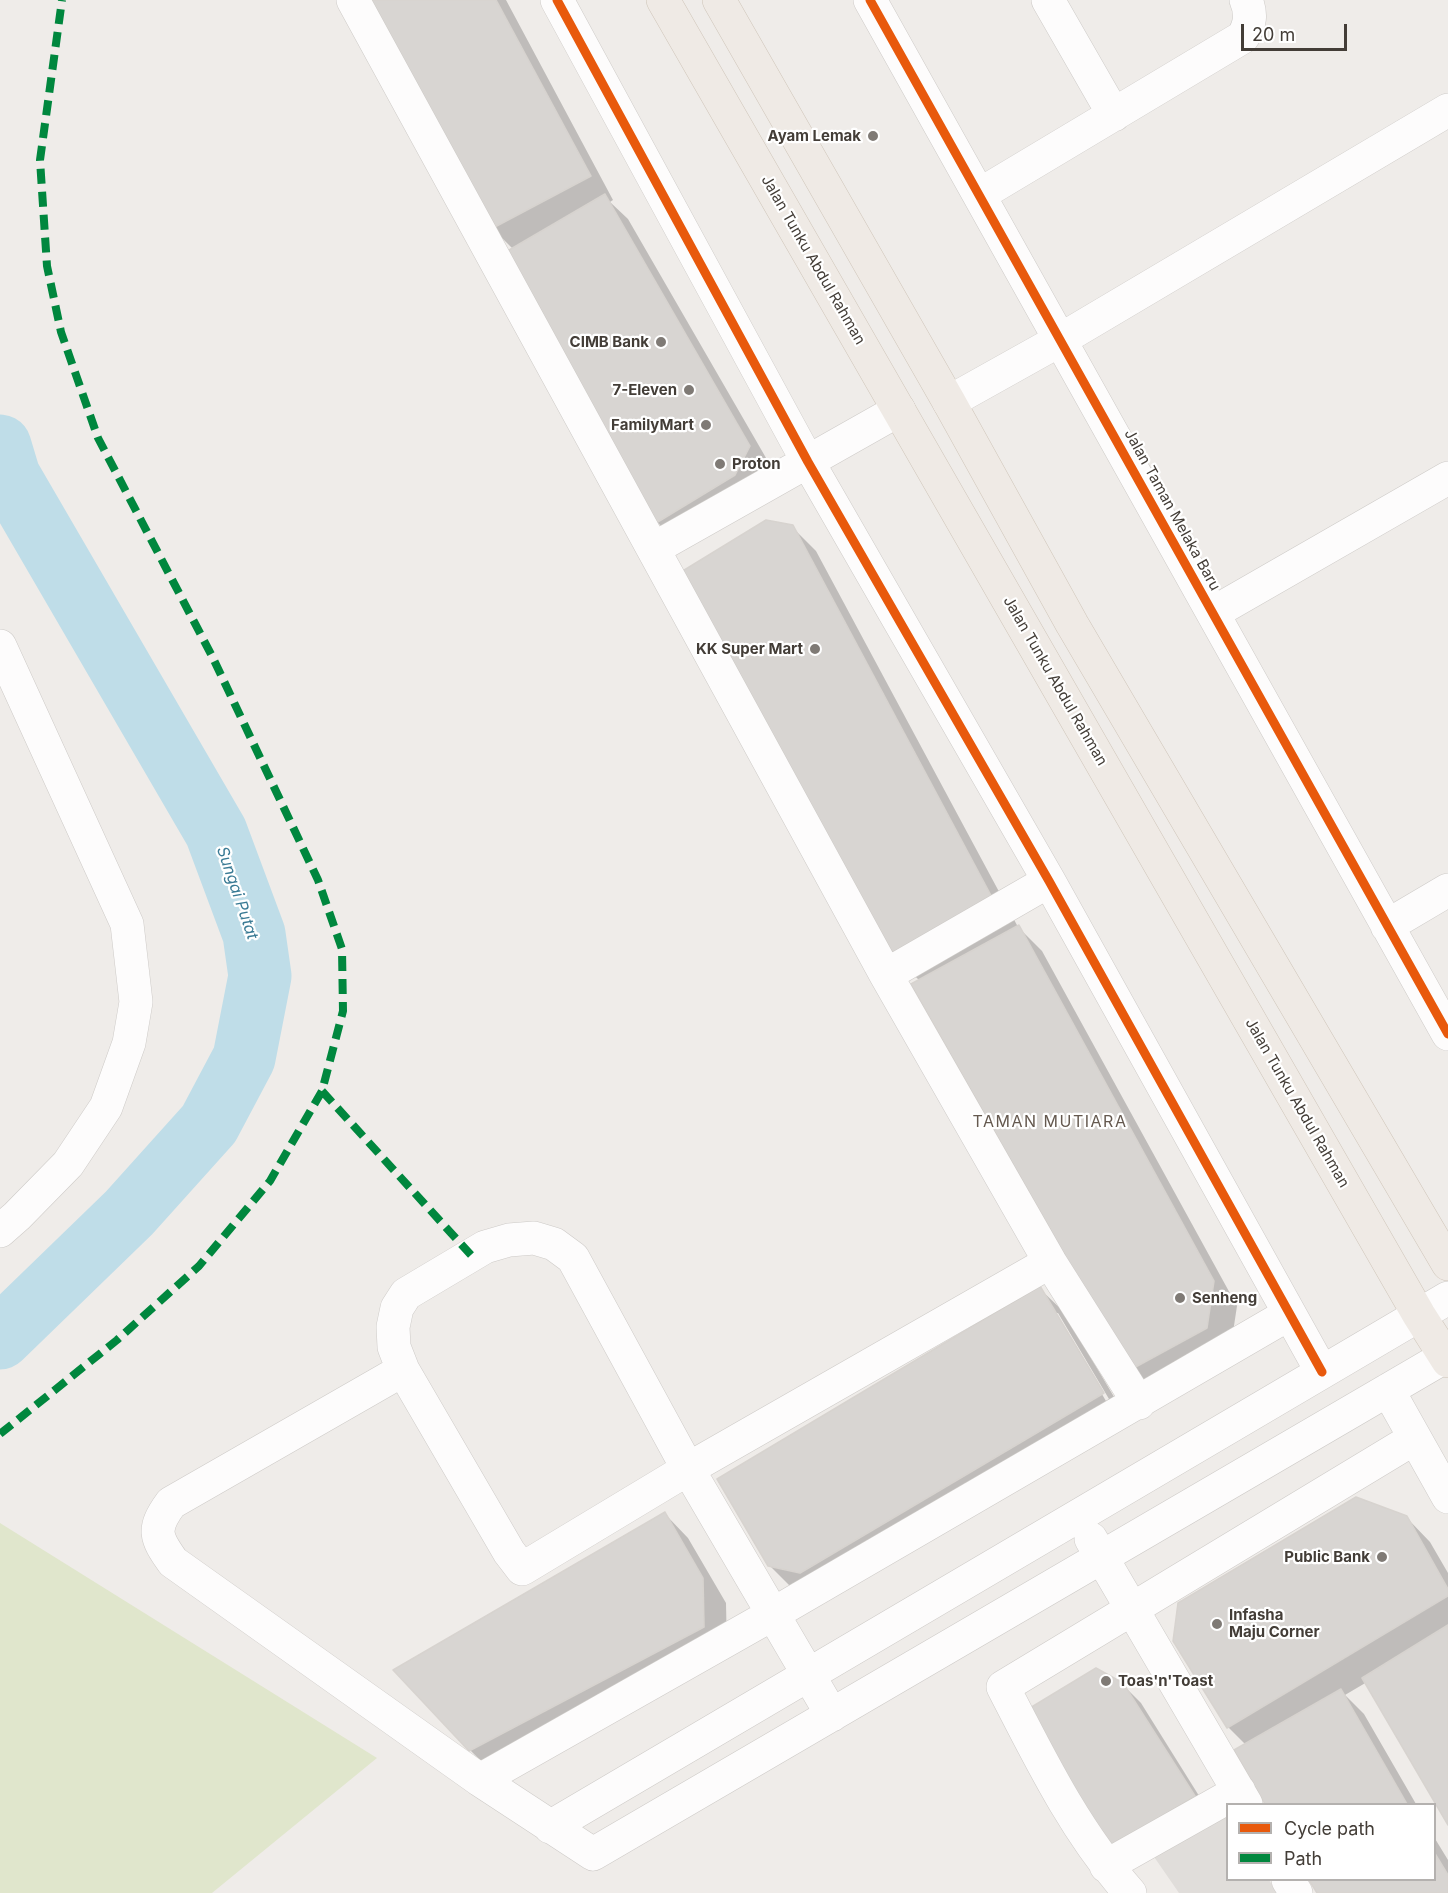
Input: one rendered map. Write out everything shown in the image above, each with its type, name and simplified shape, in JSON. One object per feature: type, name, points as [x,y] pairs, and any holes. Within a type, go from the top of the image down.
[{"type":"main road","name":"Jalan Tunku Abdul Rahman","points":[[663,0],[1419,1315],[1447,1358]]},
{"type":"main road","points":[[718,0],[949,402],[1072,624],[1448,1264]]},
{"type":"street","points":[[353,0],[885,975],[1050,1262],[1139,1403]]},
{"type":"street","points":[[557,0],[808,462],[1049,881],[1322,1372]]},
{"type":"street","name":"Jalan Taman Melaka Baru","points":[[870,0],[1448,1034]]},
{"type":"street","points":[[1048,0],[1114,115]]},
{"type":"street","points":[[980,195],[1243,38],[1250,25],[1250,8],[1246,0]]},
{"type":"street","points":[[949,402],[1060,340],[1448,110]]},
{"type":"street","points":[[653,549],[899,410]]},
{"type":"street","points":[[1213,613],[1448,478]]},
{"type":"street","points":[[0,646],[127,924],[136,1002],[129,1043],[106,1107],[68,1164],[0,1231]]},
{"type":"street","points":[[885,975],[1049,881]]},
{"type":"street","points":[[1387,926],[1448,890]]},
{"type":"street","points":[[832,1715],[688,1469],[573,1258],[554,1244],[534,1238],[509,1240],[485,1247],[406,1294],[397,1308],[393,1327],[394,1347],[403,1370],[509,1552],[522,1569],[688,1469],[1050,1262]]},
{"type":"street","points":[[550,1827],[1448,1298]]},
{"type":"street","points":[[480,1780],[773,1614],[1289,1314]]},
{"type":"street","points":[[403,1370],[171,1503],[159,1519],[159,1542],[173,1562],[480,1780],[593,1854],[1388,1390],[1447,1358]]},
{"type":"street","points":[[1388,1390],[1448,1497]]},
{"type":"street","points":[[1130,1893],[1106,1866],[1047,1772],[1003,1687],[1415,1438]]},
{"type":"street","points":[[1077,1516],[1242,1798]]},
{"type":"street","points":[[1106,1866],[1226,1806]]},
{"type":"green space","points":[[0,1523],[377,1758],[212,1893],[0,1893]]},
{"type":"shaded area","points":[[1226,1813],[1226,1881],[1270,1881],[1277,1893],[1179,1893],[1150,1851]]},
{"type":"building","points":[[368,0],[496,0],[591,176],[491,229]]},
{"type":"building","points":[[605,194],[750,446],[735,475],[656,523],[504,253]]},
{"type":"building","points":[[766,520],[793,525],[995,903],[896,959],[681,572]]},
{"type":"building","points":[[1019,925],[1214,1281],[1207,1328],[1130,1370],[911,984]]},
{"type":"building","points":[[1040,1286],[1104,1393],[800,1573],[768,1566],[717,1479]]},
{"type":"building","points":[[1356,1497],[1407,1516],[1448,1589],[1448,1596],[1227,1728],[1173,1641],[1178,1603]]},
{"type":"building","points":[[665,1512],[703,1578],[704,1627],[469,1751],[393,1670]]},
{"type":"building","points":[[1448,1625],[1448,1825],[1436,1803],[1362,1678]]},
{"type":"building","points":[[1096,1668],[1123,1683],[1195,1796],[1111,1848],[1025,1711]]},
{"type":"building","points":[[1341,1689],[1406,1803],[1264,1803],[1234,1750]]},
{"type":"building","points":[[1436,1855],[1448,1875],[1448,1893],[1317,1893],[1310,1881],[1436,1881]]},
{"type":"waterway","name":"Sungai Putat","points":[[0,446],[9,476],[216,832],[254,934],[260,976],[244,1058],[209,1124],[129,1213],[0,1338]]},
{"type":"marked path","points":[[0,1434],[117,1340],[199,1266],[270,1181],[322,1091],[343,1011],[342,949],[318,880],[212,656],[98,438],[61,332],[47,266],[40,160],[62,0]]},
{"type":"marked path","points":[[322,1091],[471,1255]]},
{"type":"cycle path","points":[[557,0],[808,462],[1049,881],[1322,1372]]},
{"type":"cycle path","points":[[870,0],[1448,1034]]},
{"type":"place","name":"Ayam Lemak","points":[[873,136]]},
{"type":"place","name":"CIMB Bank","points":[[661,342]]},
{"type":"place","name":"7-Eleven","points":[[689,390]]},
{"type":"place","name":"FamilyMart","points":[[706,425]]},
{"type":"place","name":"Proton","points":[[720,464]]},
{"type":"place","name":"KK Super Mart","points":[[815,649]]},
{"type":"place","name":"Senheng","points":[[1180,1298]]},
{"type":"place","name":"Public Bank","points":[[1382,1557]]},
{"type":"place","name":"Infasha Maju Corner","points":[[1217,1624]]},
{"type":"place","name":"Toas'n'Toast","points":[[1106,1681]]},
{"type":"district","name":"TAMAN MUTIARA","points":[[1050,1122]]}]
